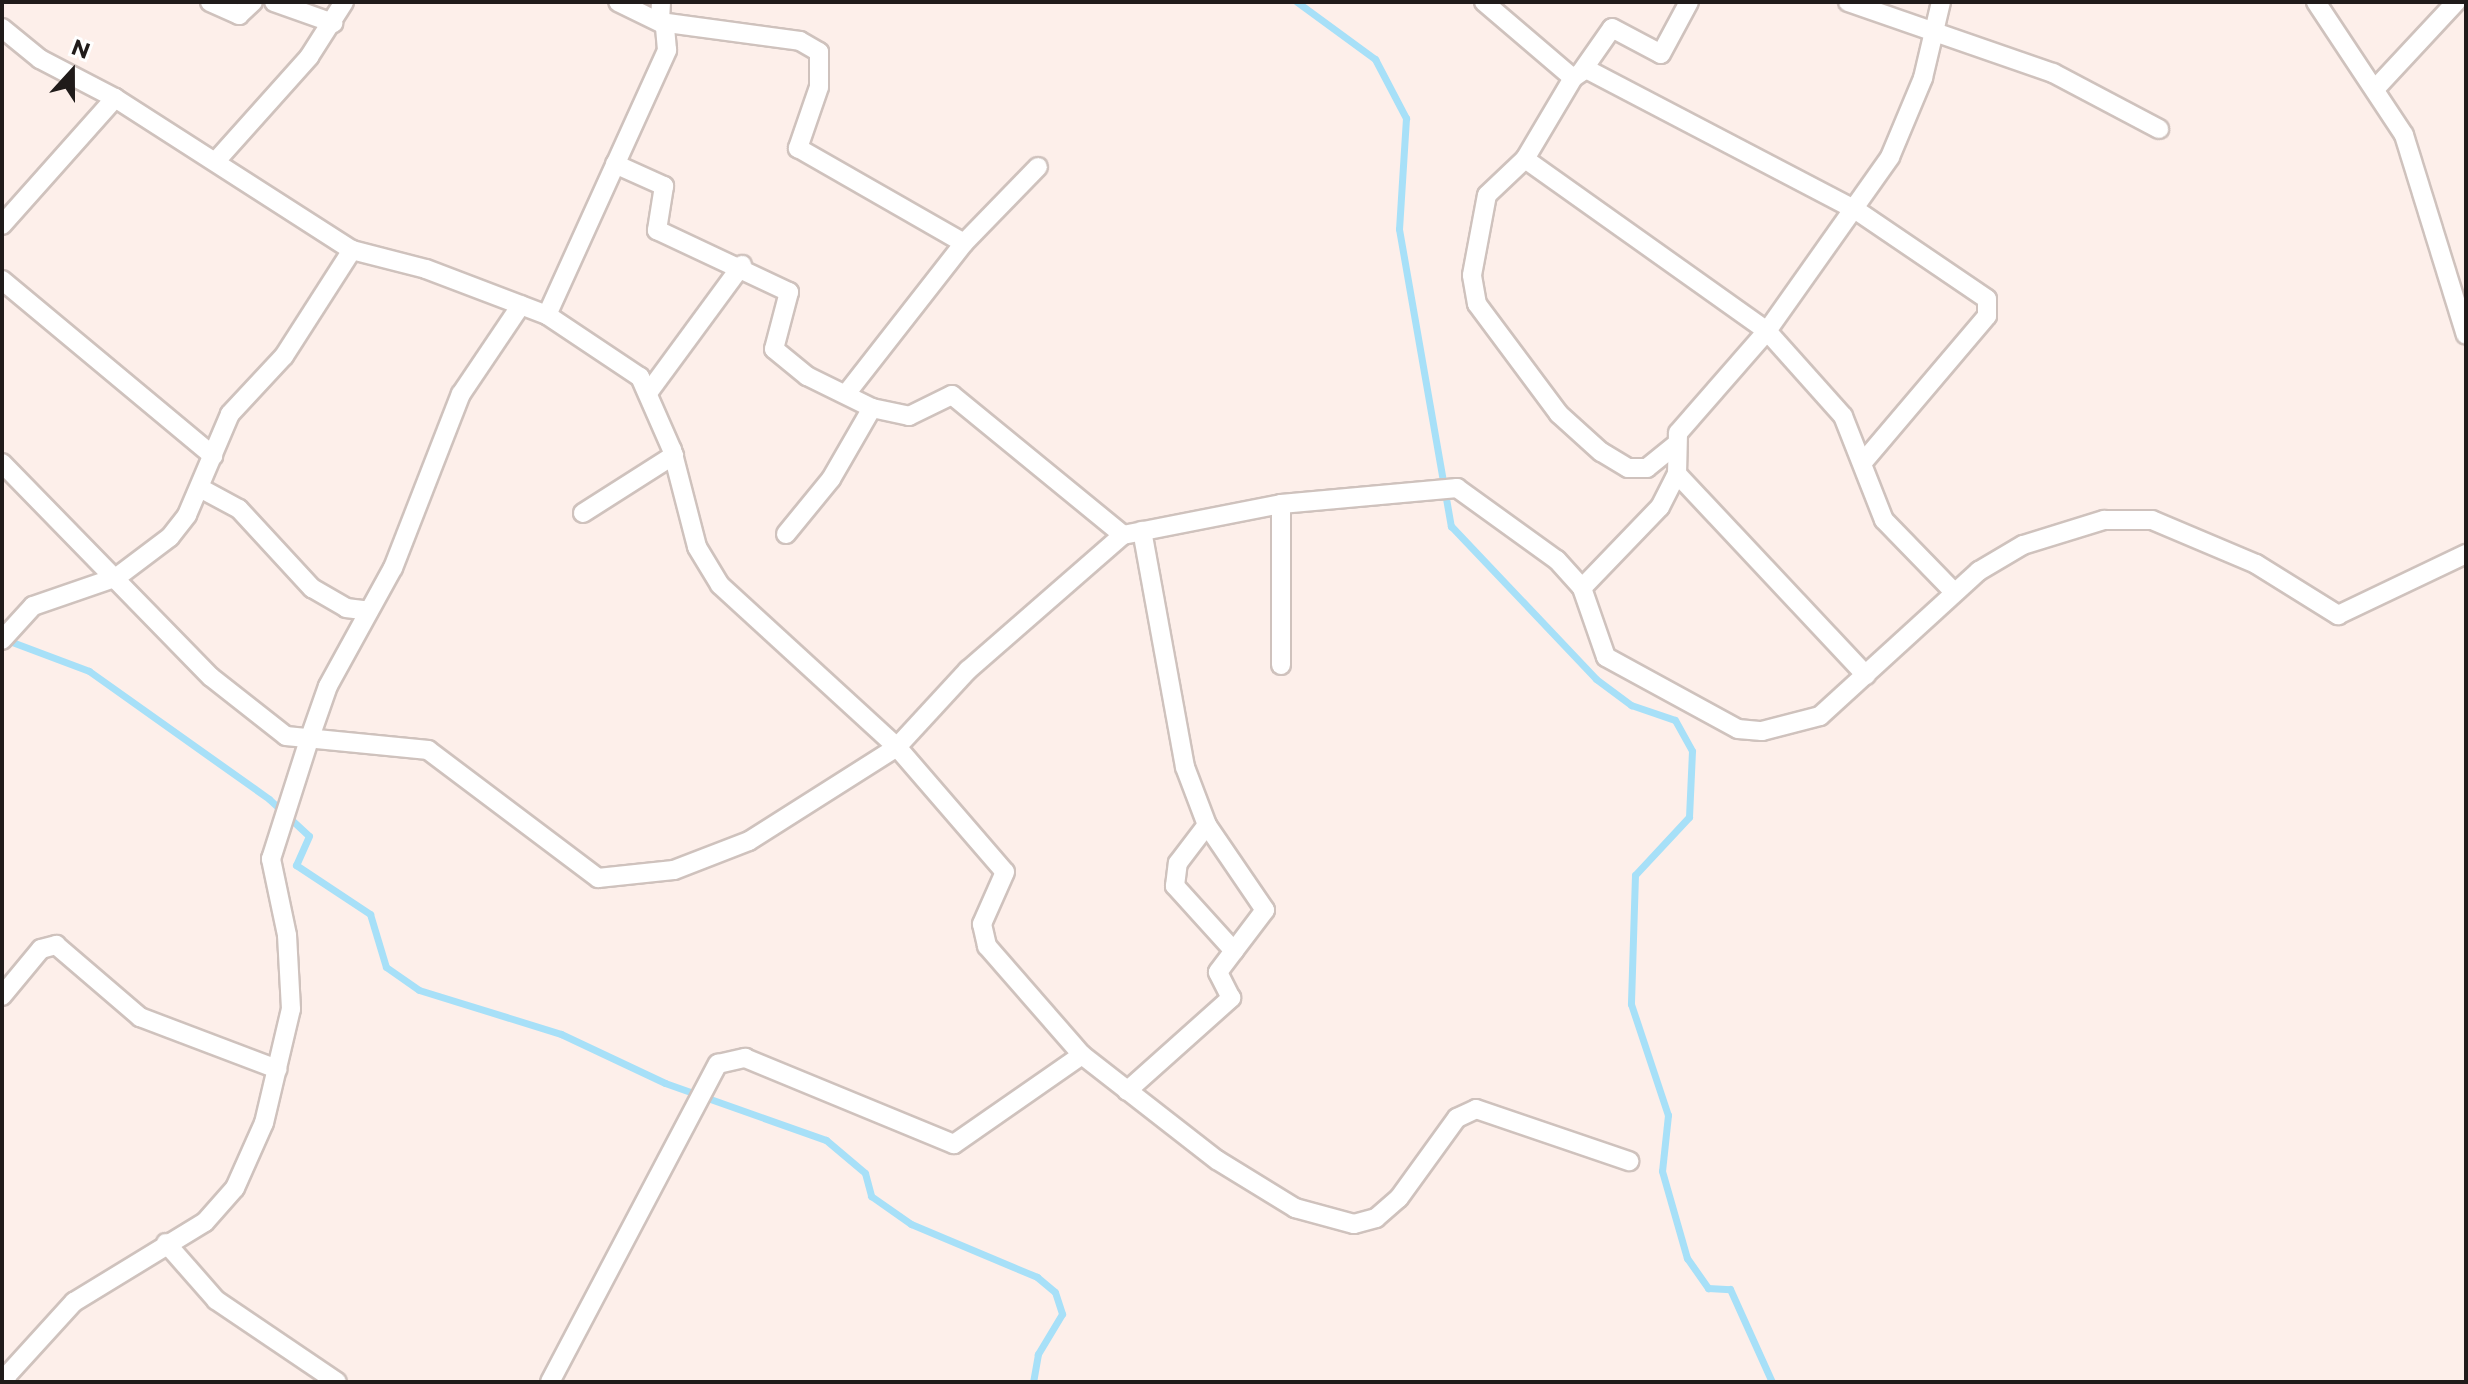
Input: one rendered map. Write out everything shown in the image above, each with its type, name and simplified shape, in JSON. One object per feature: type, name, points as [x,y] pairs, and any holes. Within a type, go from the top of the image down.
[{"type":"street","points":[[210,2],[239,15],[253,2]]},
{"type":"street","points":[[274,2],[333,23]]},
{"type":"street","points":[[216,161],[333,23],[344,2]]},
{"type":"street","points":[[618,2],[660,22],[800,41],[819,52],[819,87],[798,148],[964,243]]},
{"type":"street","points":[[547,315],[667,50],[670,34],[660,22],[661,2]]},
{"type":"street","points":[[1484,2],[1577,74]]},
{"type":"street","points":[[1689,2],[1661,54],[1612,28],[1577,74],[1525,159],[1487,195],[1472,275],[1477,304],[1559,414],[1601,452],[1628,468],[1647,468],[1674,446],[1767,331],[1856,210],[1890,157],[1941,2]]},
{"type":"street","points":[[1848,2],[1932,34],[2053,73],[2159,129]]},
{"type":"street","points":[[2316,2],[2375,89],[2428,195],[2466,335]]},
{"type":"street","points":[[2375,89],[2456,2]]},
{"type":"street","points":[[2,28],[40,59],[115,98],[352,250],[547,315],[597,342],[640,377],[674,455],[697,547],[720,585],[897,747],[1005,872],[981,936],[1082,1055],[1268,1194],[1354,1224],[1376,1218],[1399,1198],[1457,1118],[1476,1109],[1629,1161]]},
{"type":"street","points":[[1577,74],[1594,70],[1682,124],[1856,210],[1987,299],[1987,316],[1864,461]]},
{"type":"street","points":[[2,225],[115,98]]},
{"type":"street","points":[[1525,159],[1767,331],[1829,395],[1864,461],[1884,520],[1954,592]]},
{"type":"street","points":[[615,164],[664,186],[657,230],[742,265],[789,292],[774,349],[872,408],[909,416],[952,395],[1123,535]]},
{"type":"street","points":[[846,394],[964,243],[1038,167]]},
{"type":"street","points":[[2,640],[33,606],[117,577],[170,537],[200,488],[230,414],[284,356],[352,250]]},
{"type":"street","points":[[648,393],[742,265]]},
{"type":"street","points":[[2,280],[213,456]]},
{"type":"street","points":[[2,1381],[74,1302],[166,1243],[205,1222],[235,1188],[264,1123],[291,1009],[287,935],[271,859],[308,743],[328,686],[369,611],[469,378],[521,305]]},
{"type":"street","points":[[786,534],[831,479],[872,408]]},
{"type":"street","points":[[1674,446],[1677,474],[1866,675]]},
{"type":"street","points":[[583,513],[674,455]]},
{"type":"street","points":[[2,463],[257,718],[308,743],[409,745],[436,753],[611,882],[674,870],[749,841],[897,747],[968,670],[1123,535],[1281,504],[1430,486],[1457,488],[1557,560],[1582,588],[1606,657],[1738,729],[1762,731],[1820,716],[1954,592],[2023,545],[2127,516],[2256,564],[2338,615],[2466,554]]},
{"type":"street","points":[[1582,588],[1624,551],[1677,474]]},
{"type":"street","points":[[200,488],[239,509],[312,588],[346,608],[369,611]]},
{"type":"street","points":[[1281,504],[1281,665]]},
{"type":"street","points":[[1127,1091],[1231,998],[1218,972],[1265,910],[1207,825],[1185,767],[1142,531]]},
{"type":"street","points":[[1207,825],[1178,863],[1175,886],[1234,951]]},
{"type":"street","points":[[2,996],[41,949],[56,945],[140,1017],[277,1069]]},
{"type":"street","points":[[550,1382],[718,1064],[745,1058],[954,1144],[1082,1055]]},
{"type":"street","points":[[166,1243],[237,1317],[337,1382]]},
{"type":"waterway","points":[[1297,2],[1375,59],[1406,118],[1399,229],[1451,526],[1596,679],[1631,705],[1675,720],[1692,751],[1689,817],[1635,875],[1631,1004],[1668,1115],[1662,1171],[1687,1258],[1708,1288],[1730,1289],[1772,1382]]},
{"type":"waterway","points":[[4,639],[89,671],[269,799],[309,836],[296,865],[370,914],[386,967],[419,990],[561,1034],[665,1083],[826,1140],[865,1173],[871,1196],[911,1224],[1037,1277],[1055,1292],[1062,1314],[1038,1354],[1033,1382]]}]
